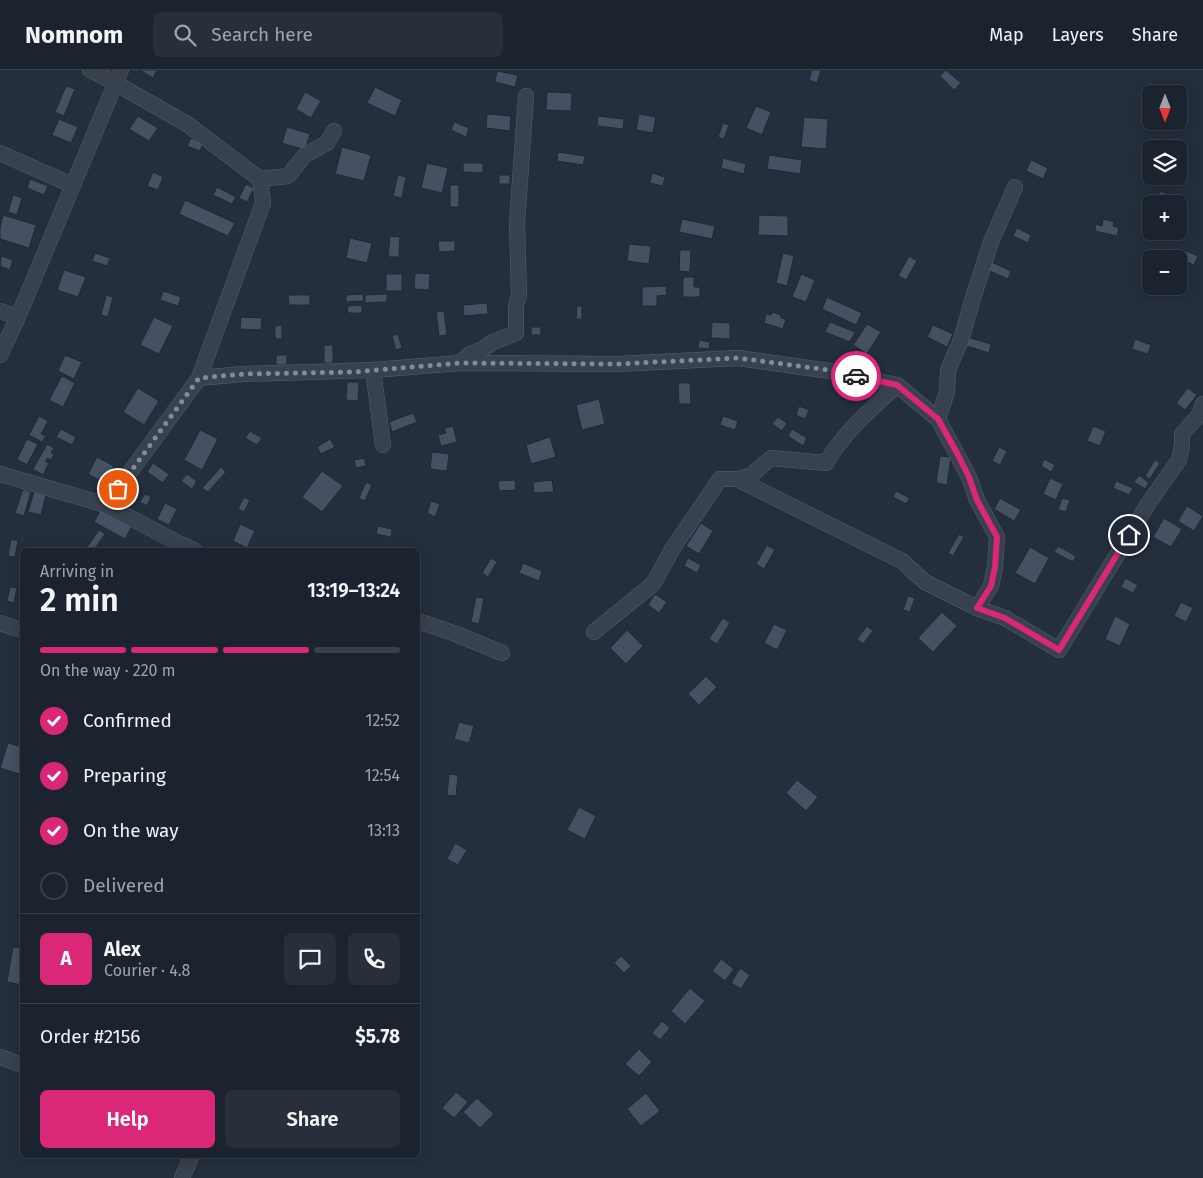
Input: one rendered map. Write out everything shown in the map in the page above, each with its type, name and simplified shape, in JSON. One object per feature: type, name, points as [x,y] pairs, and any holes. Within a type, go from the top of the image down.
[{"type":"street","points":[[90,70],[118,76],[187,124],[260,179],[288,176],[305,155],[327,143],[334,131]]},
{"type":"street","points":[[0,355],[18,317],[118,76]]},
{"type":"street","points":[[460,363],[470,354],[516,332],[516,306],[519,295],[518,223],[526,96]]},
{"type":"street","points":[[0,153],[72,185]]},
{"type":"street","points":[[106,505],[199,378],[263,203],[260,179]]},
{"type":"street","points":[[938,419],[947,392],[948,370],[961,340],[991,242],[1015,187]]},
{"type":"street","points":[[0,311],[18,317]]},
{"type":"street","points":[[199,378],[243,374],[373,370],[460,363],[617,364],[738,358],[844,372],[858,377],[897,385],[938,419],[969,477],[977,500],[997,537],[995,567],[991,586],[977,608]]},
{"type":"street","points":[[373,370],[383,444]]},
{"type":"street","points":[[594,632],[653,584],[674,548],[720,479],[737,479],[750,476],[770,458],[826,463],[834,449],[854,426],[897,385]]},
{"type":"street","points":[[737,479],[902,561],[925,582],[977,608],[1005,618],[1059,650],[1148,504],[1178,460],[1182,445],[1182,434],[1199,415],[1203,404]]},
{"type":"street","points":[[0,474],[106,505],[189,548]]},
{"type":"street","points":[[420,622],[502,653]]},
{"type":"street","points":[[0,624],[20,629]]},
{"type":"street","points":[[0,1057],[20,1064]]},
{"type":"street","points":[[182,1178],[191,1158]]},
{"type":"building","points":[[140,70],[157,70],[153,78]]},
{"type":"building","points":[[812,70],[821,70],[817,83],[809,80]]},
{"type":"building","points":[[946,70],[961,83],[954,90],[940,76]]},
{"type":"building","points":[[497,71],[518,75],[515,87],[495,82]]},
{"type":"building","points":[[66,86],[75,89],[64,116],[55,112]]},
{"type":"building","points":[[375,87],[402,100],[395,116],[367,103]]},
{"type":"building","points":[[305,92],[321,101],[311,118],[296,109]]},
{"type":"building","points":[[547,92],[572,93],[571,111],[546,110]]},
{"type":"building","points":[[756,106],[771,112],[762,135],[746,128]]},
{"type":"building","points":[[487,114],[511,116],[510,131],[486,128]]},
{"type":"building","points":[[639,114],[656,117],[653,133],[636,130]]},
{"type":"building","points":[[138,116],[158,128],[149,141],[129,129]]},
{"type":"building","points":[[598,116],[624,119],[623,129],[597,126]]},
{"type":"building","points":[[804,117],[828,119],[826,149],[801,147]]},
{"type":"building","points":[[59,119],[78,127],[71,143],[52,135]]},
{"type":"building","points":[[454,122],[469,128],[466,137],[451,130]]},
{"type":"building","points":[[723,123],[729,125],[724,139],[718,137]]},
{"type":"building","points":[[287,127],[310,134],[305,150],[282,143]]},
{"type":"building","points":[[191,138],[203,144],[200,151],[187,146]]},
{"type":"building","points":[[342,147],[371,155],[364,181],[335,174]]},
{"type":"building","points":[[558,152],[585,156],[583,165],[557,161]]},
{"type":"building","points":[[769,155],[802,160],[800,174],[767,169]]},
{"type":"building","points":[[723,158],[746,164],[744,174],[721,168]]},
{"type":"building","points":[[1031,160],[1048,168],[1043,179],[1026,171]]},
{"type":"building","points":[[427,163],[448,168],[442,193],[421,188]]},
{"type":"building","points":[[463,163],[483,163],[483,173],[463,172]]},
{"type":"building","points":[[153,172],[163,177],[158,190],[147,186]]},
{"type":"building","points":[[652,173],[665,177],[663,186],[650,183]]},
{"type":"building","points":[[398,175],[406,177],[402,198],[393,196]]},
{"type":"building","points":[[499,175],[510,175],[510,184],[499,184]]},
{"type":"building","points":[[30,179],[48,186],[44,195],[27,188]]},
{"type":"building","points":[[246,184],[254,188],[247,202],[239,198]]},
{"type":"building","points":[[450,185],[459,185],[459,207],[450,207]]},
{"type":"building","points":[[217,187],[236,197],[232,204],[213,195]]},
{"type":"building","points":[[1160,191],[1170,195],[1159,195]]},
{"type":"building","points":[[13,195],[22,198],[17,215],[8,212]]},
{"type":"building","points":[[185,200],[235,223],[228,236],[179,214]]},
{"type":"building","points":[[3,215],[36,225],[29,248],[0,239]]},
{"type":"building","points":[[759,215],[788,216],[788,236],[758,235]]},
{"type":"building","points":[[682,219],[715,226],[712,239],[679,232]]},
{"type":"building","points":[[1103,219],[1114,222],[1113,226],[1119,228],[1117,236],[1095,231],[1096,224],[1102,226]]},
{"type":"building","points":[[1017,228],[1031,235],[1028,243],[1013,236]]},
{"type":"building","points":[[390,236],[400,237],[399,257],[388,257]]},
{"type":"building","points":[[350,238],[372,243],[367,263],[346,258]]},
{"type":"building","points":[[438,241],[455,241],[455,251],[439,252]]},
{"type":"building","points":[[629,244],[651,246],[649,264],[627,261]]},
{"type":"building","points":[[680,250],[691,250],[690,272],[679,271]]},
{"type":"building","points":[[1187,251],[1198,256],[1194,265],[1187,262]]},
{"type":"building","points":[[95,253],[110,258],[107,266],[92,261]]},
{"type":"building","points":[[783,253],[794,256],[787,286],[776,283]]},
{"type":"building","points":[[1,256],[13,260],[10,270],[0,266]]},
{"type":"building","points":[[909,256],[917,261],[906,280],[898,276]]},
{"type":"building","points":[[989,261],[1011,271],[1008,279],[985,269]]},
{"type":"building","points":[[64,270],[86,277],[78,297],[57,290]]},
{"type":"building","points":[[415,273],[430,274],[429,290],[414,289]]},
{"type":"building","points":[[386,274],[402,274],[402,291],[386,291]]},
{"type":"building","points":[[801,274],[815,280],[806,302],[792,297]]},
{"type":"building","points":[[683,277],[694,277],[694,287],[700,287],[700,297],[683,297]]},
{"type":"building","points":[[666,286],[667,295],[657,296],[657,306],[642,306],[642,287]]},
{"type":"building","points":[[163,291],[181,297],[178,306],[160,300]]},
{"type":"building","points":[[363,294],[364,301],[346,302],[346,295]]},
{"type":"building","points":[[387,294],[387,302],[365,303],[365,295]]},
{"type":"building","points":[[106,295],[113,297],[108,317],[101,315]]},
{"type":"building","points":[[288,295],[310,295],[310,305],[289,305]]},
{"type":"building","points":[[827,297],[862,313],[856,325],[822,309]]},
{"type":"building","points":[[487,303],[488,314],[464,316],[463,305]]},
{"type":"building","points":[[362,305],[362,313],[348,313],[347,306]]},
{"type":"building","points":[[577,306],[582,306],[582,319],[576,319]]},
{"type":"building","points":[[444,311],[447,335],[439,336],[436,312]]},
{"type":"building","points":[[772,312],[786,319],[783,329],[764,323],[766,314],[771,315]]},
{"type":"building","points":[[154,317],[173,326],[159,354],[140,345]]},
{"type":"building","points":[[241,317],[262,318],[261,330],[240,329]]},
{"type":"building","points":[[712,322],[730,323],[730,339],[711,338]]},
{"type":"building","points":[[830,322],[855,332],[850,342],[825,332]]},
{"type":"building","points":[[867,324],[881,332],[867,354],[853,345]]},
{"type":"building","points":[[282,325],[282,339],[275,339],[275,326]]},
{"type":"building","points":[[933,325],[953,334],[947,347],[927,337]]},
{"type":"building","points":[[531,327],[541,327],[541,335],[531,335]]},
{"type":"building","points":[[398,334],[402,348],[396,350],[392,336]]},
{"type":"building","points":[[967,337],[991,344],[989,353],[964,345]]},
{"type":"building","points":[[1135,339],[1151,345],[1148,354],[1132,349]]},
{"type":"building","points":[[699,340],[710,342],[709,349],[698,348]]},
{"type":"building","points":[[324,345],[333,345],[333,363],[324,363]]},
{"type":"building","points":[[65,355],[82,362],[74,379],[58,371]]},
{"type":"building","points":[[276,355],[287,355],[287,365],[276,365]]},
{"type":"building","points":[[62,376],[75,383],[63,407],[49,400]]},
{"type":"building","points":[[347,382],[359,382],[358,401],[346,400]]},
{"type":"building","points":[[678,383],[690,383],[691,404],[679,404]]},
{"type":"building","points":[[138,388],[159,401],[144,425],[123,412]]},
{"type":"building","points":[[1188,388],[1197,395],[1185,410],[1176,403]]},
{"type":"building","points":[[599,399],[605,424],[582,430],[576,405]]},
{"type":"building","points":[[799,406],[809,410],[805,419],[796,415]]},
{"type":"building","points":[[413,413],[417,422],[392,432],[389,422]]},
{"type":"building","points":[[39,416],[48,421],[41,434],[46,436],[42,442],[29,435]]},
{"type":"building","points":[[723,416],[738,421],[735,430],[720,425]]},
{"type":"building","points":[[778,417],[787,423],[782,431],[772,424]]},
{"type":"building","points":[[453,426],[457,442],[441,446],[438,435],[446,433],[444,428]]},
{"type":"building","points":[[1093,426],[1106,431],[1100,446],[1087,441]]},
{"type":"building","points":[[61,429],[76,437],[72,445],[56,437]]},
{"type":"building","points":[[792,429],[807,438],[803,446],[788,436]]},
{"type":"building","points":[[200,430],[218,439],[202,470],[184,460]]},
{"type":"building","points":[[250,431],[262,438],[257,445],[245,438]]},
{"type":"building","points":[[550,437],[556,457],[531,464],[526,445]]},
{"type":"building","points":[[27,439],[38,444],[27,465],[17,459]]},
{"type":"building","points":[[330,439],[335,447],[321,454],[317,447]]},
{"type":"building","points":[[47,444],[54,448],[51,452],[54,454],[51,460],[47,458],[46,462],[49,463],[43,475],[33,469]]},
{"type":"building","points":[[999,447],[1007,451],[1000,465],[992,461]]},
{"type":"building","points":[[432,452],[449,454],[447,471],[430,469]]},
{"type":"building","points":[[940,456],[951,457],[947,485],[936,483]]},
{"type":"building","points":[[97,457],[114,466],[105,483],[88,474]]},
{"type":"building","points":[[364,458],[366,466],[356,468],[354,460]]},
{"type":"building","points":[[1044,459],[1055,465],[1051,472],[1041,466]]},
{"type":"building","points":[[1155,460],[1160,463],[1150,479],[1145,476]]},
{"type":"building","points":[[153,463],[169,474],[163,483],[147,472]]},
{"type":"building","points":[[221,467],[226,472],[208,492],[202,488]]},
{"type":"building","points":[[322,471],[343,486],[322,512],[302,497]]},
{"type":"building","points":[[187,474],[197,481],[192,489],[181,481]]},
{"type":"building","points":[[1139,475],[1149,483],[1145,489],[1134,482]]},
{"type":"building","points":[[1050,478],[1063,484],[1056,500],[1043,494]]},
{"type":"building","points":[[515,480],[516,490],[499,491],[498,481]]},
{"type":"building","points":[[552,480],[554,492],[534,493],[533,482]]},
{"type":"building","points":[[1116,481],[1133,488],[1129,495],[1113,488]]},
{"type":"building","points":[[366,482],[372,485],[365,501],[359,498]]},
{"type":"building","points":[[23,489],[31,492],[24,516],[15,513]]},
{"type":"building","points":[[896,491],[910,498],[906,504],[893,497]]},
{"type":"building","points":[[34,492],[46,495],[41,515],[28,512]]},
{"type":"building","points":[[145,494],[151,497],[147,506],[140,502]]},
{"type":"building","points":[[244,497],[250,500],[244,512],[238,509]]},
{"type":"building","points":[[1000,498],[1021,510],[1014,521],[994,509]]},
{"type":"building","points":[[1062,498],[1070,500],[1066,512],[1058,510]]},
{"type":"building","points":[[431,501],[440,504],[435,517],[427,513]]},
{"type":"building","points":[[165,503],[177,509],[169,525],[157,519]]},
{"type":"building","points":[[1187,506],[1203,516],[1194,531],[1178,521]]},
{"type":"building","points":[[101,509],[132,526],[125,539],[94,522]]},
{"type":"building","points":[[1164,518],[1182,529],[1171,547],[1153,537]]},
{"type":"building","points":[[701,523],[713,531],[699,554],[686,546]]},
{"type":"building","points":[[240,524],[255,531],[247,548],[233,541]]},
{"type":"building","points":[[378,526],[392,529],[391,537],[376,534]]},
{"type":"building","points":[[99,530],[105,534],[95,548],[86,548]]},
{"type":"building","points":[[959,534],[964,537],[953,556],[948,553]]},
{"type":"building","points":[[11,539],[18,541],[15,557],[8,556]]},
{"type":"building","points":[[767,545],[775,550],[764,569],[756,564]]},
{"type":"building","points":[[1058,546],[1076,556],[1073,562],[1054,552]]},
{"type":"building","points":[[1030,547],[1049,558],[1035,584],[1015,573]]},
{"type":"building","points":[[491,558],[497,562],[488,577],[482,573]]},
{"type":"building","points":[[688,558],[701,565],[697,573],[684,566]]},
{"type":"building","points":[[523,563],[542,571],[539,581],[519,573]]},
{"type":"building","points":[[1125,578],[1138,585],[1133,593],[1121,587]]},
{"type":"building","points":[[10,587],[17,588],[14,603],[7,601]]},
{"type":"building","points":[[655,594],[667,602],[659,613],[648,605]]},
{"type":"building","points":[[908,596],[915,598],[910,612],[903,610]]},
{"type":"building","points":[[476,597],[484,598],[479,624],[471,622]]},
{"type":"building","points":[[1181,602],[1193,608],[1186,622],[1174,616]]},
{"type":"building","points":[[942,612],[957,626],[933,652],[918,638]]},
{"type":"building","points":[[1115,616],[1130,624],[1120,646],[1105,639]]},
{"type":"building","points":[[723,618],[730,623],[717,644],[709,639]]},
{"type":"building","points":[[774,624],[787,630],[777,650],[764,643]]},
{"type":"building","points":[[867,626],[873,631],[863,644],[857,639]]},
{"type":"building","points":[[627,630],[643,646],[626,664],[610,648]]},
{"type":"building","points":[[706,676],[717,687],[699,705],[688,694]]},
{"type":"building","points":[[459,722],[474,726],[469,743],[454,739]]},
{"type":"building","points":[[8,743],[20,746],[19,774],[0,768]]},
{"type":"building","points":[[449,774],[458,775],[456,796],[447,795]]},
{"type":"building","points":[[797,780],[818,797],[806,811],[786,793]]},
{"type":"building","points":[[579,807],[596,816],[585,839],[567,830]]},
{"type":"building","points":[[455,843],[467,850],[458,865],[447,859]]},
{"type":"building","points":[[13,947],[20,948],[20,985],[7,982]]},
{"type":"building","points":[[621,956],[631,966],[624,973],[614,963]]},
{"type":"building","points":[[721,959],[734,969],[725,981],[712,971]]},
{"type":"building","points":[[740,968],[750,975],[741,989],[731,983]]},
{"type":"building","points":[[690,988],[705,1001],[685,1024],[671,1011]]},
{"type":"building","points":[[662,1021],[670,1028],[660,1040],[652,1033]]},
{"type":"building","points":[[639,1049],[652,1062],[639,1076],[625,1064]]},
{"type":"building","points":[[456,1092],[468,1102],[454,1118],[442,1108]]},
{"type":"building","points":[[646,1093],[660,1111],[641,1126],[627,1109]]},
{"type":"building","points":[[477,1098],[494,1114],[480,1128],[463,1112]]},
{"type":"way so far","points":[[118,489],[199,378],[243,374],[354,372],[460,363],[617,364],[738,358],[844,372],[856,376]]},
{"type":"route","points":[[856,376],[897,385],[938,419],[957,453],[969,477],[977,500],[997,537],[995,567],[991,586],[977,608],[1005,618],[1059,650],[1129,535]]}]
